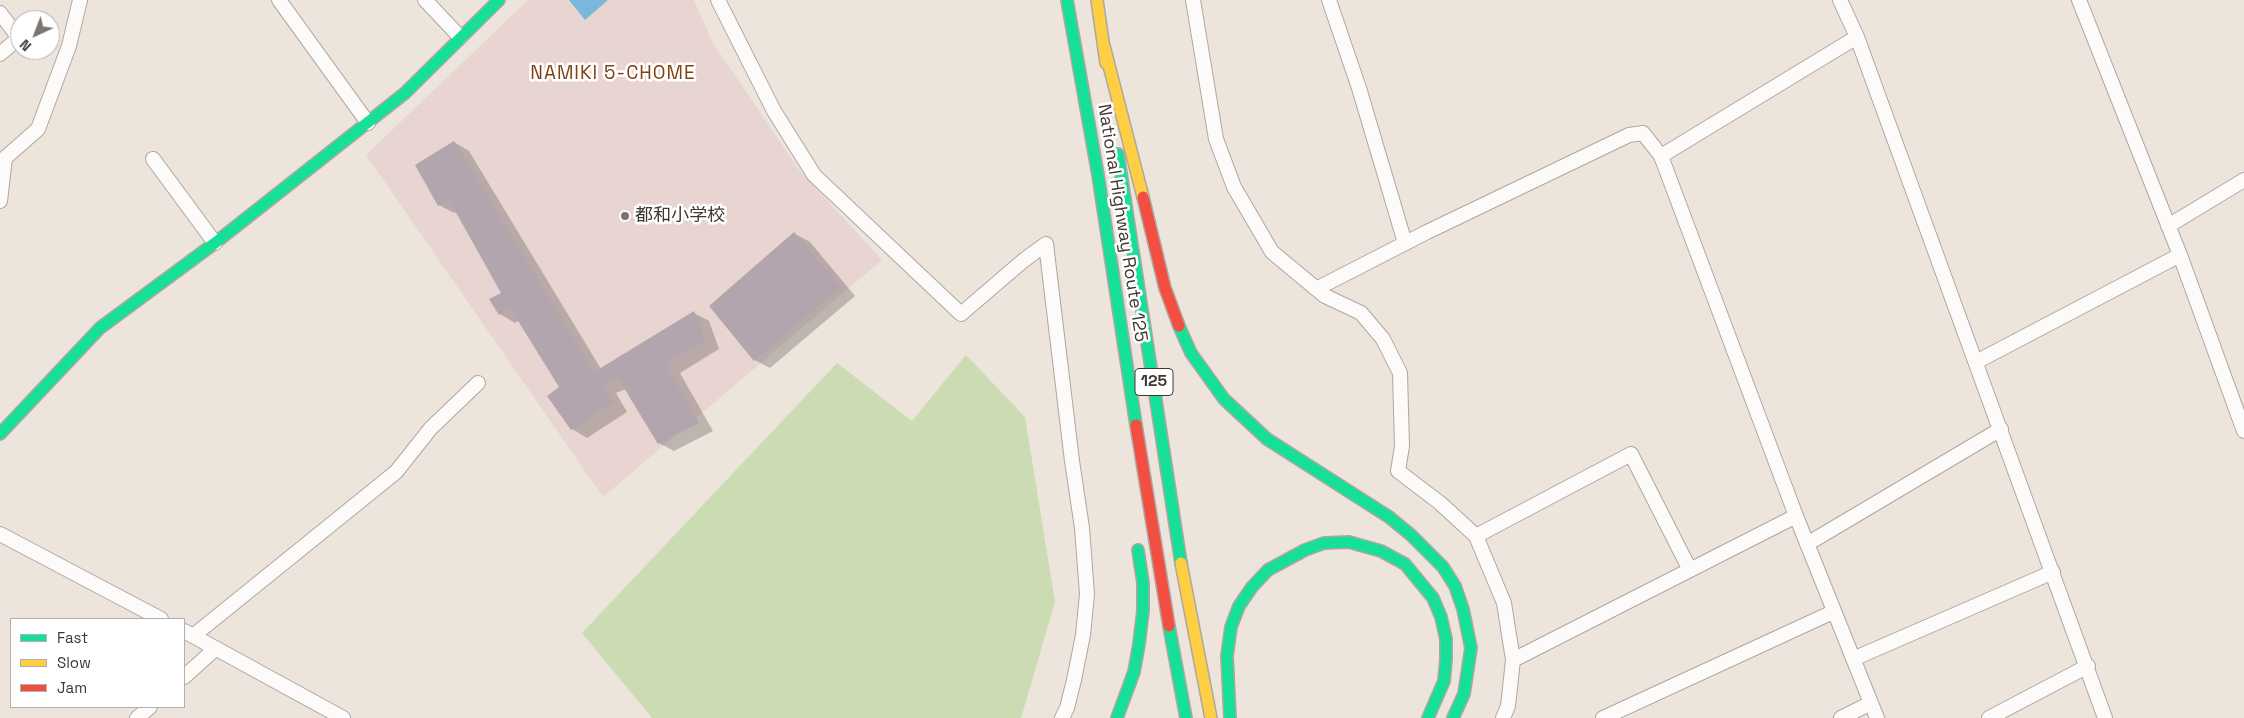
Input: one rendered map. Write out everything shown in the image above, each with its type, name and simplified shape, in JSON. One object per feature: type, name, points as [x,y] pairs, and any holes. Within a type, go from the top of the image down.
[{"type":"main road","points":[[0,434],[100,328],[215,243],[405,93],[499,0]]},
{"type":"main road","name":"National Highway Route 125","points":[[1068,0],[1118,301],[1155,550],[1186,718]]},
{"type":"main road","name":"National Highway Route 125","points":[[1097,0],[1120,173],[1179,551],[1211,718]]},
{"type":"main road","points":[[1104,46],[1137,170],[1165,288],[1176,319],[1192,353],[1224,399],[1267,438],[1308,467],[1389,517],[1411,535],[1443,567],[1454,586],[1463,609],[1471,648],[1464,694],[1453,718]]},
{"type":"main road","points":[[1118,301],[1131,468]]},
{"type":"main road","points":[[1117,718],[1134,672],[1143,611],[1143,583],[1137,536]]},
{"type":"main road","points":[[1230,718],[1227,664],[1231,627],[1239,606],[1252,587],[1268,570],[1305,550],[1324,543],[1348,542],[1381,552],[1405,564],[1433,598],[1442,617],[1446,638],[1444,681],[1428,718]]},
{"type":"street","points":[[0,201],[6,158],[38,129],[69,46],[80,0]]},
{"type":"street","points":[[279,0],[368,123]]},
{"type":"street","points":[[425,0],[460,37]]},
{"type":"street","points":[[718,0],[774,111],[814,175],[960,314],[1046,244],[1082,528],[1086,594],[1076,671],[1067,708],[1062,718]]},
{"type":"street","points":[[1193,0],[1216,139],[1234,187],[1272,252],[1325,296],[1361,314],[1383,339],[1400,372],[1402,446],[1398,471],[1440,503],[1476,536],[1504,603],[1513,660],[1508,706],[1503,718]]},
{"type":"street","points":[[1329,0],[1359,88],[1405,243]]},
{"type":"street","points":[[1840,0],[1856,37],[1976,362],[2088,666],[2105,718]]},
{"type":"street","points":[[2079,0],[2180,255],[2244,431]]},
{"type":"street","points":[[0,13],[20,38],[0,54]]},
{"type":"street","points":[[1662,156],[1856,37]]},
{"type":"street","points":[[1316,289],[1405,243],[1629,135],[1643,133],[1662,156],[1796,516],[1877,718]]},
{"type":"street","points":[[153,159],[215,243]]},
{"type":"street","points":[[2168,226],[2244,180]]},
{"type":"street","points":[[1976,362],[2180,255]]},
{"type":"street","points":[[343,718],[188,634],[396,472],[431,428],[478,384]]},
{"type":"street","points":[[1807,544],[2001,430]]},
{"type":"street","points":[[1476,536],[1631,454],[1690,570]]},
{"type":"street","points":[[1513,660],[1796,516]]},
{"type":"street","points":[[0,534],[159,618]]},
{"type":"street","points":[[1853,659],[2053,572]]},
{"type":"street","points":[[1603,718],[1833,612]]},
{"type":"street","points":[[185,675],[215,649]]},
{"type":"street","points":[[1989,718],[2088,666]]},
{"type":"street","points":[[1840,718],[1871,703]]},
{"type":"street","points":[[137,718],[149,708]]},
{"type":"shaded area","name":"都和小学校","points":[[528,0],[694,0],[713,43],[800,171],[882,260],[603,497],[366,155]]},
{"type":"green space","points":[[966,355],[1025,417],[1055,602],[1021,718],[652,718],[582,633],[837,363],[912,421]]},
{"type":"water","points":[[569,0],[608,0],[585,20]]},
{"type":"building","points":[[454,141],[594,372],[694,311],[705,340],[665,364],[699,423],[658,444],[618,378],[602,385],[613,403],[571,430],[547,396],[559,387],[510,308],[499,315],[489,299],[501,293],[449,200],[438,206],[415,165]]},
{"type":"building","points":[[794,232],[841,287],[754,361],[709,306]]},
{"type":"traffic: fast","points":[[0,434],[100,328],[215,243],[405,93],[499,0]]},
{"type":"traffic: fast","points":[[1067,0],[1098,175],[1136,425]]},
{"type":"traffic: fast","points":[[1118,154],[1181,563]]},
{"type":"traffic: fast","points":[[1179,326],[1191,353],[1224,399],[1267,439],[1389,517],[1411,535],[1443,567],[1455,586],[1463,609],[1471,648],[1464,694],[1453,718]]},
{"type":"traffic: fast","points":[[1230,718],[1227,656],[1231,627],[1239,606],[1252,587],[1268,570],[1305,550],[1324,543],[1349,542],[1381,551],[1405,564],[1433,598],[1441,617],[1446,639],[1446,660],[1444,681],[1428,718]]},
{"type":"traffic: fast","points":[[1117,718],[1134,672],[1139,644],[1143,611],[1143,583],[1138,550]]},
{"type":"traffic: fast","points":[[1169,626],[1186,718]]},
{"type":"traffic: slow","points":[[1097,0],[1106,63]]},
{"type":"traffic: slow","points":[[1104,46],[1143,197]]},
{"type":"traffic: slow","points":[[1181,563],[1211,718]]},
{"type":"traffic: jam","points":[[1143,197],[1165,288],[1179,326]]},
{"type":"traffic: jam","points":[[1136,425],[1169,626]]},
{"type":"place","name":"都和小学校","points":[[625,216]]},
{"type":"district","name":"NAMIKI 5-CHOME","points":[[613,74]]}]
